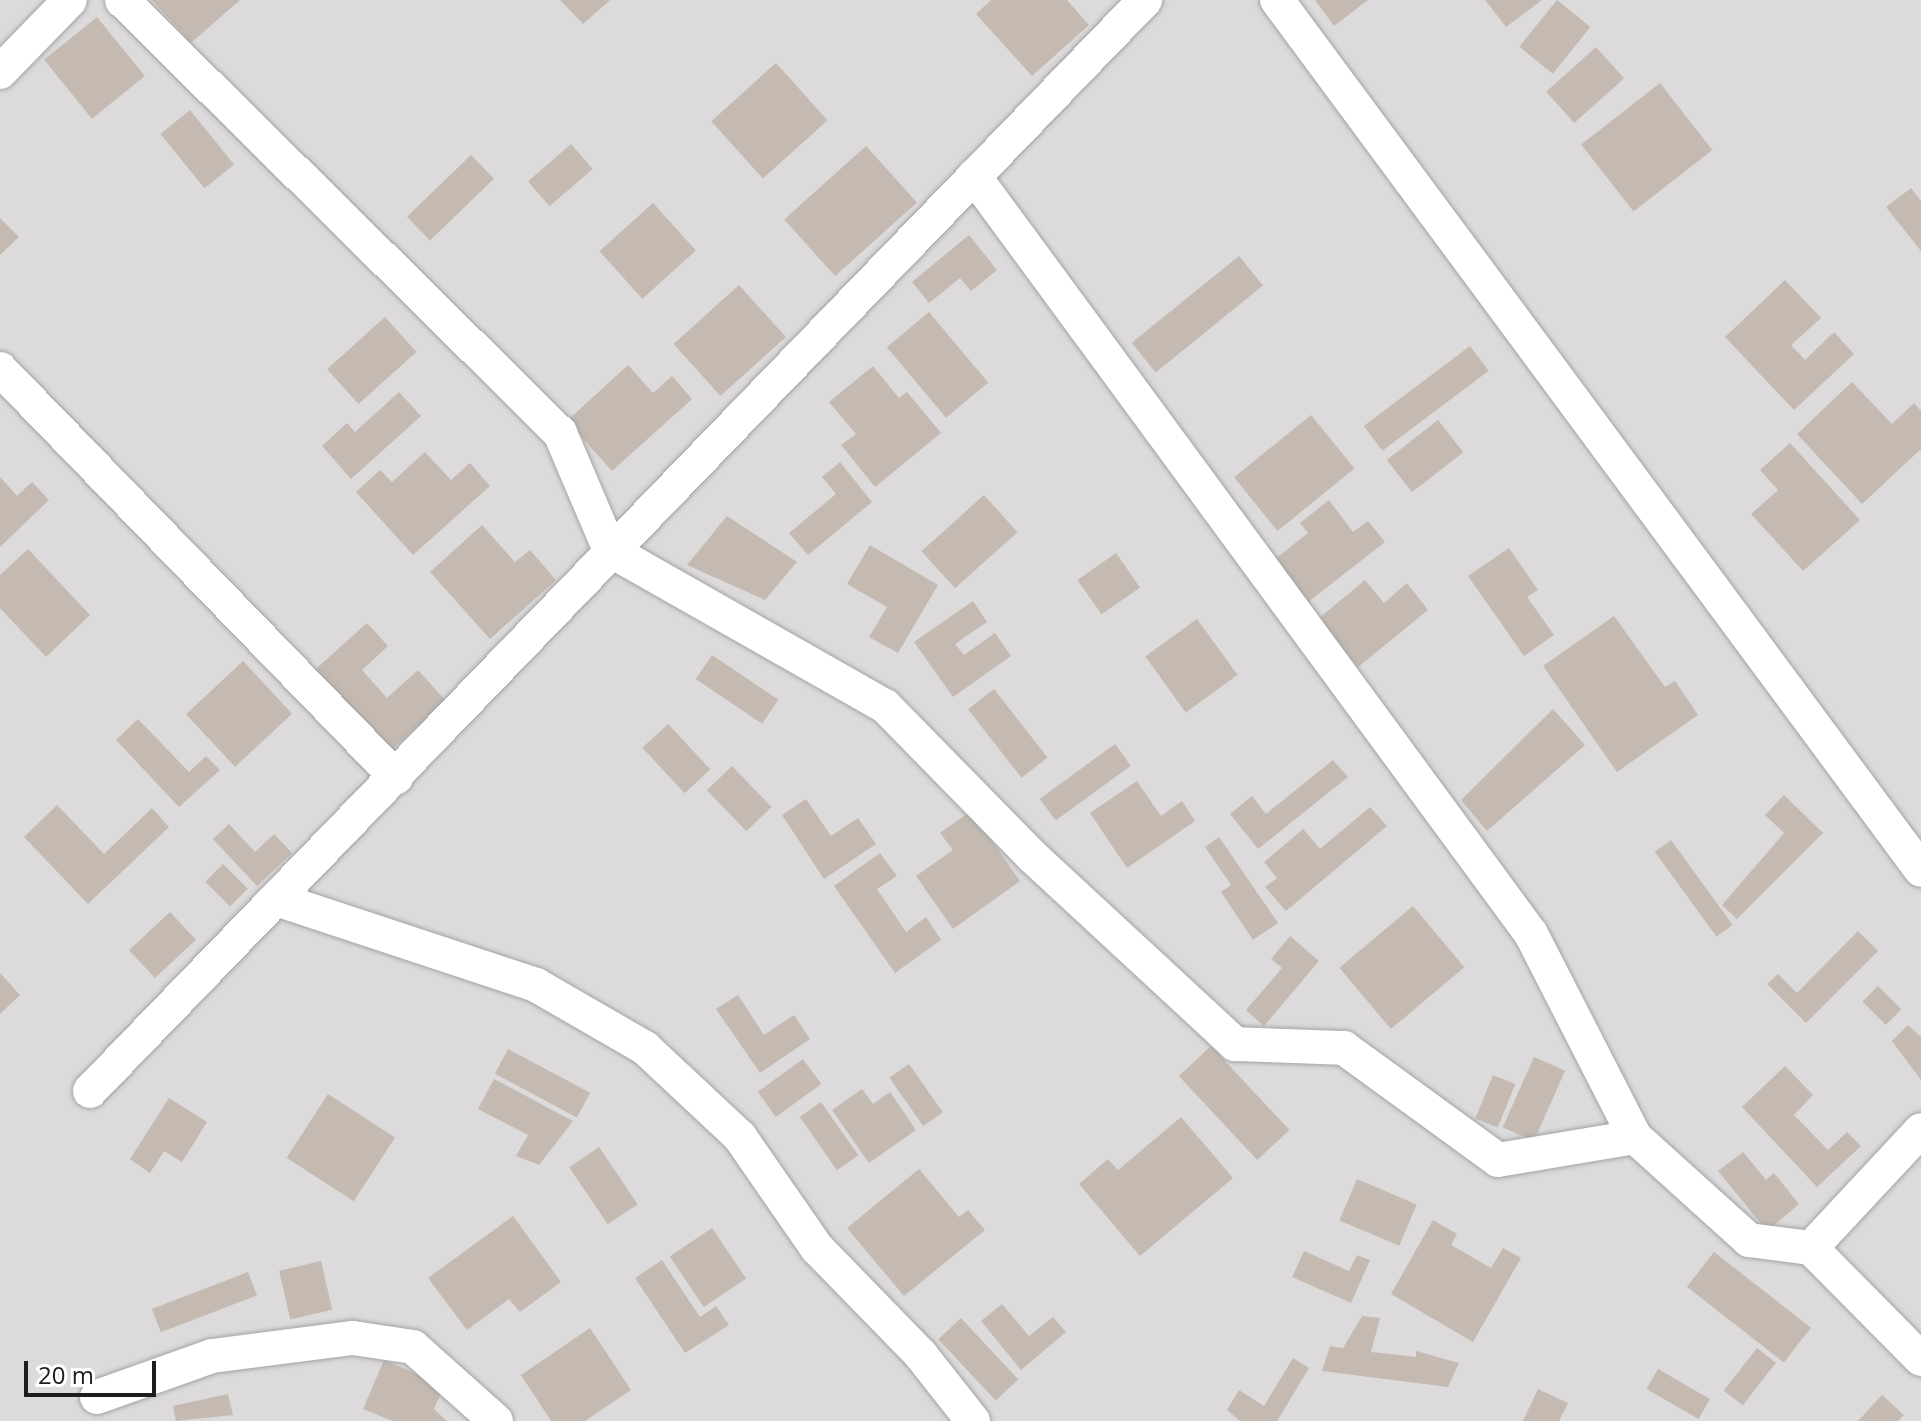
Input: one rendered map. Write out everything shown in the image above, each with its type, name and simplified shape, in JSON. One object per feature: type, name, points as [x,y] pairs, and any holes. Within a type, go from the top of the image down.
[{"type":"street","points":[[0,72],[70,0]]},
{"type":"street","points":[[122,0],[560,433],[610,550],[885,706],[1032,856],[1235,1044],[1344,1048],[1498,1160],[1635,1137]]},
{"type":"street","points":[[90,1091],[279,900],[610,550],[1145,0]]},
{"type":"street","points":[[1277,0],[1921,870]]},
{"type":"street","points":[[974,176],[1531,934],[1635,1137],[1749,1240],[1811,1248],[1921,1359]]},
{"type":"street","points":[[0,369],[396,777]]},
{"type":"street","points":[[279,900],[536,985],[645,1048],[740,1137],[817,1248],[921,1355],[973,1421]]},
{"type":"street","points":[[1811,1248],[1921,1130]]},
{"type":"street","points":[[97,1397],[212,1356],[353,1338],[413,1347],[496,1421]]},
{"type":"shaded area","points":[[0,0],[1921,0],[1921,1421],[0,1421]]},
{"type":"building","points":[[152,0],[240,0],[191,43]]},
{"type":"building","points":[[560,0],[610,0],[583,24]]},
{"type":"building","points":[[991,0],[1067,0],[1089,25],[1032,76],[976,14]]},
{"type":"building","points":[[1315,0],[1368,0],[1334,26]]},
{"type":"building","points":[[1485,0],[1542,0],[1506,27]]},
{"type":"building","points":[[1557,0],[1590,27],[1553,74],[1519,47]]},
{"type":"building","points":[[97,17],[145,76],[92,119],[44,60]]},
{"type":"building","points":[[1596,47],[1624,78],[1574,123],[1546,92]]},
{"type":"building","points":[[776,63],[828,120],[763,178],[711,121]]},
{"type":"building","points":[[1660,83],[1712,150],[1634,212],[1581,145]]},
{"type":"building","points":[[190,110],[234,164],[205,188],[160,134]]},
{"type":"building","points":[[571,144],[593,169],[550,206],[528,181]]},
{"type":"building","points":[[866,146],[917,202],[835,276],[784,220]]},
{"type":"building","points":[[471,155],[494,179],[430,241],[407,217]]},
{"type":"building","points":[[1911,188],[1921,201],[1921,251],[1886,207]]},
{"type":"building","points":[[653,203],[696,251],[642,299],[599,251]]},
{"type":"building","points":[[0,218],[19,237],[0,255]]},
{"type":"building","points":[[969,235],[997,270],[971,291],[960,278],[929,303],[912,282]]},
{"type":"building","points":[[1239,256],[1263,286],[1156,372],[1132,343]]},
{"type":"building","points":[[1785,280],[1821,318],[1791,345],[1805,360],[1834,332],[1854,354],[1794,410],[1725,337]]},
{"type":"building","points":[[739,285],[786,337],[720,396],[674,344]]},
{"type":"building","points":[[929,312],[988,382],[946,418],[887,347]]},
{"type":"building","points":[[385,317],[416,352],[358,404],[327,369]]},
{"type":"building","points":[[1470,346],[1489,371],[1382,451],[1364,426]]},
{"type":"building","points":[[628,365],[653,393],[672,376],[692,399],[612,471],[567,421]]},
{"type":"building","points":[[873,366],[899,398],[907,392],[941,433],[875,487],[841,445],[856,434],[829,402]]},
{"type":"building","points":[[1852,382],[1892,424],[1914,403],[1921,411],[1921,449],[1862,504],[1797,434]]},
{"type":"building","points":[[399,392],[421,416],[351,479],[322,446],[347,423],[355,432]]},
{"type":"building","points":[[1311,415],[1354,469],[1277,531],[1234,477]]},
{"type":"building","points":[[1438,420],[1463,452],[1412,492],[1387,460]]},
{"type":"building","points":[[1790,443],[1860,520],[1803,571],[1751,514],[1778,490],[1760,470]]},
{"type":"building","points":[[425,452],[451,480],[470,463],[490,486],[413,555],[356,492],[380,470],[392,482]]},
{"type":"building","points":[[840,462],[872,502],[808,555],[789,533],[836,494],[822,477]]},
{"type":"building","points":[[0,477],[17,496],[32,482],[49,500],[0,547]]},
{"type":"building","points":[[984,495],[1017,532],[955,588],[922,551]]},
{"type":"building","points":[[1329,500],[1353,532],[1368,521],[1385,542],[1303,606],[1270,563],[1308,533],[1300,523]]},
{"type":"building","points":[[727,516],[797,562],[765,600],[687,565]]},
{"type":"building","points":[[482,525],[515,562],[530,550],[556,580],[490,639],[430,572]]},
{"type":"building","points":[[870,545],[938,585],[898,653],[869,637],[887,607],[847,584]]},
{"type":"building","points":[[1509,548],[1538,590],[1527,597],[1554,635],[1524,656],[1468,576]]},
{"type":"building","points":[[28,549],[90,615],[46,657],[0,608],[0,575]]},
{"type":"building","points":[[1116,553],[1140,587],[1102,614],[1077,580]]},
{"type":"building","points":[[1365,580],[1384,603],[1407,583],[1428,610],[1358,667],[1318,619]]},
{"type":"building","points":[[973,601],[987,622],[955,644],[964,655],[995,633],[1011,656],[953,697],[914,642]]},
{"type":"building","points":[[1614,616],[1665,687],[1675,681],[1698,715],[1617,772],[1543,666]]},
{"type":"building","points":[[1197,619],[1238,675],[1186,712],[1145,657]]},
{"type":"building","points":[[367,623],[388,646],[362,670],[387,698],[418,670],[446,701],[384,756],[310,674]]},
{"type":"building","points":[[712,655],[778,700],[762,724],[696,679]]},
{"type":"building","points":[[243,661],[292,714],[235,767],[186,714]]},
{"type":"building","points":[[994,689],[1048,758],[1022,778],[968,709]]},
{"type":"building","points":[[1553,709],[1585,745],[1487,831],[1461,800]]},
{"type":"building","points":[[138,719],[189,772],[206,756],[220,770],[179,807],[116,740]]},
{"type":"building","points":[[668,724],[710,769],[685,793],[642,748]]},
{"type":"building","points":[[1115,744],[1131,766],[1056,821],[1040,799]]},
{"type":"building","points":[[1333,760],[1348,777],[1258,849],[1230,814],[1252,796],[1266,814]]},
{"type":"building","points":[[732,766],[772,807],[746,831],[707,790]]},
{"type":"building","points":[[1137,781],[1161,816],[1182,801],[1195,821],[1127,868],[1090,813]]},
{"type":"building","points":[[1784,795],[1823,833],[1737,919],[1722,905],[1784,833],[1765,815]]},
{"type":"building","points":[[806,799],[831,836],[858,818],[876,844],[824,879],[782,815]]},
{"type":"building","points":[[57,805],[104,854],[152,808],[169,827],[88,904],[24,837]]},
{"type":"building","points":[[1370,807],[1387,826],[1286,911],[1265,887],[1277,878],[1264,862],[1303,829],[1320,849]]},
{"type":"building","points":[[971,811],[1020,881],[953,929],[916,876],[953,850],[940,833]]},
{"type":"building","points":[[229,824],[255,852],[274,834],[292,853],[257,886],[213,839]]},
{"type":"building","points":[[1219,837],[1278,923],[1253,940],[1221,892],[1231,885],[1205,847]]},
{"type":"building","points":[[1671,840],[1733,925],[1717,937],[1655,852]]},
{"type":"building","points":[[880,853],[897,876],[877,889],[906,932],[926,917],[941,940],[895,973],[834,886]]},
{"type":"building","points":[[223,864],[248,889],[230,906],[205,882]]},
{"type":"building","points":[[1413,906],[1464,967],[1391,1029],[1339,968]]},
{"type":"building","points":[[170,912],[196,940],[155,978],[129,950]]},
{"type":"building","points":[[1858,931],[1878,951],[1806,1023],[1767,984],[1778,974],[1797,993]]},
{"type":"building","points":[[1290,936],[1319,961],[1264,1026],[1246,1010],[1282,968],[1271,959]]},
{"type":"building","points":[[0,973],[20,995],[0,1014]]},
{"type":"building","points":[[1878,986],[1901,1009],[1886,1025],[1862,1002]]},
{"type":"building","points":[[738,995],[764,1035],[794,1015],[810,1039],[760,1073],[716,1009]]},
{"type":"building","points":[[1908,1025],[1921,1037],[1921,1080],[1892,1041]]},
{"type":"building","points":[[1211,1046],[1289,1130],[1257,1160],[1179,1076]]},
{"type":"building","points":[[508,1049],[590,1093],[577,1117],[495,1074]]},
{"type":"building","points":[[1534,1057],[1565,1071],[1534,1141],[1503,1127]]},
{"type":"building","points":[[803,1059],[821,1084],[776,1117],[758,1092]]},
{"type":"building","points":[[909,1064],[943,1112],[923,1126],[889,1078]]},
{"type":"building","points":[[1785,1066],[1813,1095],[1794,1115],[1828,1150],[1847,1132],[1861,1146],[1817,1187],[1742,1107]]},
{"type":"building","points":[[1493,1075],[1515,1084],[1498,1128],[1475,1119]]},
{"type":"building","points":[[494,1079],[573,1121],[539,1165],[516,1156],[528,1135],[478,1109]]},
{"type":"building","points":[[862,1089],[873,1104],[890,1092],[916,1130],[869,1163],[832,1110]]},
{"type":"building","points":[[328,1094],[395,1138],[354,1201],[287,1158]]},
{"type":"building","points":[[169,1098],[207,1122],[182,1162],[164,1151],[150,1173],[130,1159]]},
{"type":"building","points":[[821,1102],[858,1155],[837,1170],[800,1117]]},
{"type":"building","points":[[1181,1117],[1233,1178],[1140,1256],[1079,1184],[1108,1159],[1118,1170]]},
{"type":"building","points":[[599,1147],[638,1204],[608,1224],[569,1167]]},
{"type":"building","points":[[1743,1152],[1766,1180],[1774,1173],[1799,1204],[1767,1231],[1718,1171]]},
{"type":"building","points":[[919,1169],[959,1217],[968,1210],[985,1230],[904,1296],[847,1228]]},
{"type":"building","points":[[1357,1179],[1417,1204],[1399,1246],[1339,1220]]},
{"type":"building","points":[[513,1216],[561,1282],[520,1312],[509,1299],[467,1330],[428,1278]]},
{"type":"building","points":[[1433,1220],[1457,1234],[1451,1245],[1491,1268],[1503,1248],[1521,1258],[1473,1342],[1391,1294]]},
{"type":"building","points":[[712,1228],[746,1279],[704,1307],[670,1257]]},
{"type":"building","points":[[1304,1251],[1349,1271],[1357,1255],[1370,1260],[1351,1303],[1292,1277]]},
{"type":"building","points":[[1714,1252],[1811,1328],[1784,1362],[1687,1287]]},
{"type":"building","points":[[662,1260],[700,1317],[716,1306],[729,1325],[685,1353],[635,1278]]},
{"type":"building","points":[[321,1261],[332,1310],[290,1319],[279,1271]]},
{"type":"building","points":[[248,1272],[257,1295],[161,1332],[152,1309]]},
{"type":"building","points":[[1002,1304],[1029,1336],[1053,1317],[1066,1332],[1021,1370],[981,1321]]},
{"type":"building","points":[[1362,1316],[1380,1318],[1371,1352],[1416,1357],[1416,1351],[1459,1363],[1448,1387],[1322,1371],[1330,1346],[1343,1348]]},
{"type":"building","points":[[961,1318],[1018,1379],[996,1401],[938,1339]]},
{"type":"building","points":[[590,1328],[631,1390],[585,1421],[551,1421],[521,1375]]},
{"type":"building","points":[[1757,1348],[1776,1363],[1743,1405],[1724,1391]]},
{"type":"building","points":[[1293,1358],[1309,1368],[1277,1421],[1240,1421],[1227,1410],[1239,1390],[1264,1406]]},
{"type":"building","points":[[384,1360],[444,1386],[434,1409],[447,1421],[393,1421],[363,1409]]},
{"type":"building","points":[[1658,1369],[1710,1399],[1698,1419],[1646,1389]]},
{"type":"building","points":[[1538,1389],[1568,1403],[1559,1421],[1523,1421]]},
{"type":"building","points":[[228,1394],[233,1415],[176,1421],[173,1406]]},
{"type":"building","points":[[1882,1395],[1904,1415],[1898,1421],[1858,1421]]}]
